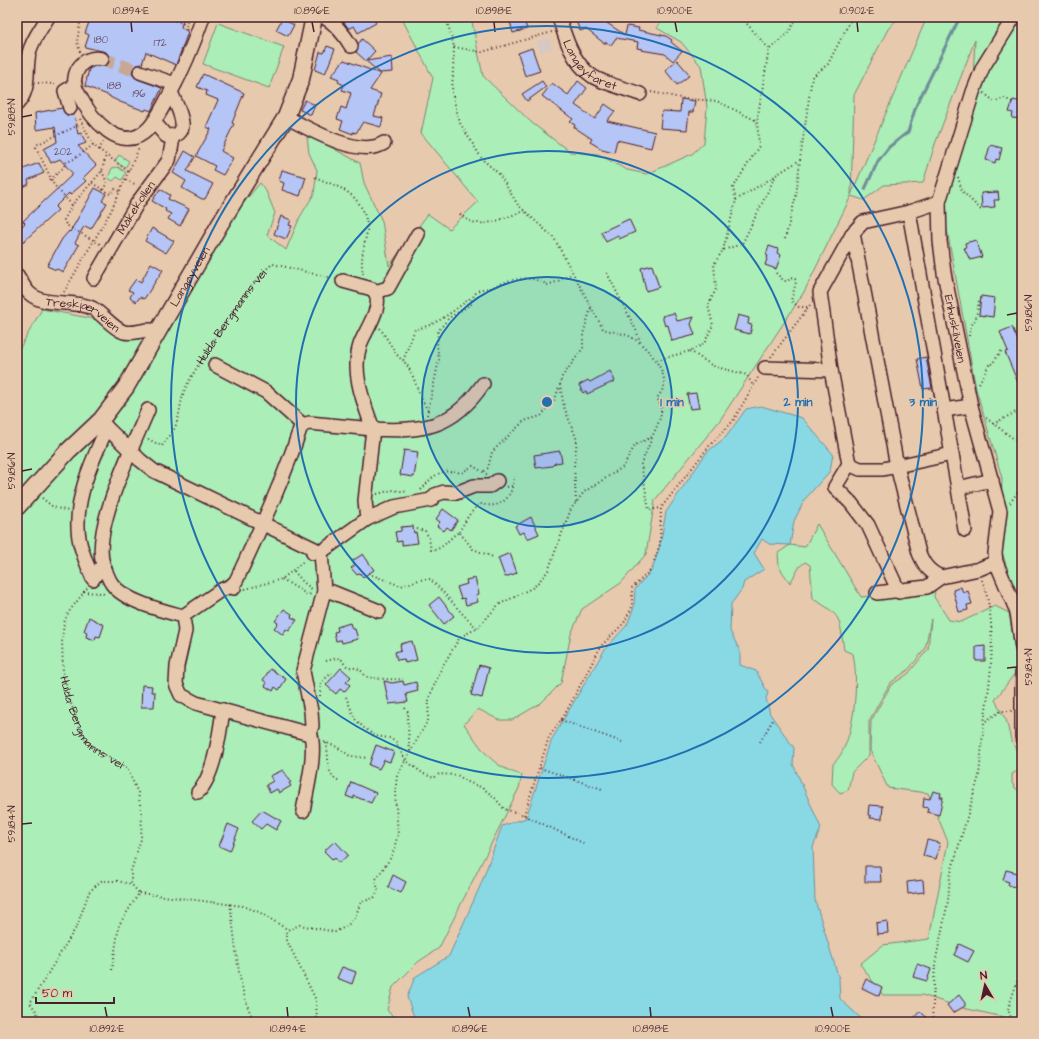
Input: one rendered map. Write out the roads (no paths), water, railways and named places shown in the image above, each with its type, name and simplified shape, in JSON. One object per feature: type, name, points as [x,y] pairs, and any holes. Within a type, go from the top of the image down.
[{"type":"main road","name":"Langøyveien","points":[[17,507],[104,424],[286,117],[301,78],[314,17]]},
{"type":"street","points":[[17,104],[25,94],[28,60],[31,46],[48,17]]},
{"type":"street","points":[[102,59],[94,57],[83,63],[78,68],[75,83],[82,100],[97,120],[110,133],[122,138],[137,136],[149,128],[154,122],[173,88],[191,52],[203,17]]},
{"type":"street","points":[[324,17],[332,22],[344,35],[351,46]]},
{"type":"street","name":"Enhuskilveien","points":[[1014,17],[994,48],[980,74],[939,202],[940,241],[944,273],[971,406],[1000,511],[995,553],[996,562],[1017,612],[1022,648]]},
{"type":"street","name":"Langøyfaret","points":[[561,23],[568,45],[574,55],[592,76],[640,94]]},
{"type":"street","points":[[140,72],[173,88],[183,122],[180,132],[171,136],[166,136],[161,132],[154,122]]},
{"type":"street","points":[[70,108],[65,91],[75,83]]},
{"type":"street","points":[[286,117],[310,130],[357,147],[371,148],[384,143]]},
{"type":"street","name":"Måkekollen","points":[[94,278],[138,202],[169,160],[172,144],[171,136]]},
{"type":"street","points":[[898,592],[868,525],[851,503],[835,488],[849,464],[831,370],[820,292],[853,233],[867,219],[909,212],[939,202]]},
{"type":"street","points":[[909,212],[965,530]]},
{"type":"street","points":[[853,233],[897,466],[919,553],[924,566],[933,574],[941,578]]},
{"type":"street","points":[[343,281],[363,286],[375,292],[388,288],[418,234]]},
{"type":"street","name":"Treskjærveien","points":[[17,275],[28,292],[38,299],[84,305],[100,313],[122,331],[158,331]]},
{"type":"street","points":[[366,519],[365,501],[373,429],[362,393],[356,360],[360,345],[377,307],[375,292]]},
{"type":"street","name":"Hulda Bergmanns vei","points":[[215,365],[266,392],[303,425]]},
{"type":"street","points":[[765,368],[831,370]]},
{"type":"street","points":[[148,410],[106,514],[101,548],[103,564],[113,585],[129,596],[159,610],[184,616],[221,590],[233,587],[264,524],[286,472],[300,429],[303,425],[309,423],[373,429],[417,429],[437,424],[456,414],[469,404],[483,384]]},
{"type":"street","points":[[944,410],[971,406]]},
{"type":"street","points":[[103,564],[93,579],[78,538],[78,515],[83,489],[104,424],[131,452],[154,471],[264,524],[316,553]]},
{"type":"street","points":[[849,464],[860,469],[883,469],[952,454]]},
{"type":"street","points":[[958,488],[992,480]]},
{"type":"street","points":[[316,553],[366,519],[394,507],[431,500],[436,495],[444,492],[456,493],[474,486],[490,486],[497,481]]},
{"type":"street","points":[[303,811],[312,759],[312,726],[303,671],[323,594],[316,553]]},
{"type":"street","points":[[877,593],[898,592],[927,587],[941,578],[979,569],[996,562]]},
{"type":"street","points":[[323,594],[332,592],[379,611]]},
{"type":"street","points":[[184,616],[185,631],[176,676],[179,692],[184,698],[311,734]]},
{"type":"street","points":[[1022,673],[1022,737]]},
{"type":"street","points":[[198,792],[204,787],[207,779],[216,748],[223,710]]},
{"type":"water","points":[[761,406],[802,418],[833,454],[830,471],[805,499],[794,521],[790,545],[769,544],[762,539],[754,553],[764,569],[744,582],[742,589],[731,604],[730,631],[740,651],[740,665],[756,671],[768,693],[766,698],[770,714],[794,748],[793,764],[821,828],[813,847],[815,900],[839,979],[840,999],[864,1021],[873,1022],[414,1022],[414,1017],[407,997],[415,977],[449,956],[481,884],[502,826],[526,818],[552,739],[605,649],[627,625],[634,607],[635,589],[652,570],[660,545],[666,512],[707,452],[726,437],[746,409]]},
{"type":"waterway","points":[[865,189],[878,161],[889,147],[908,132],[916,106],[960,17]]},
{"type":"tunnel","points":[[102,59],[140,72]]}]
